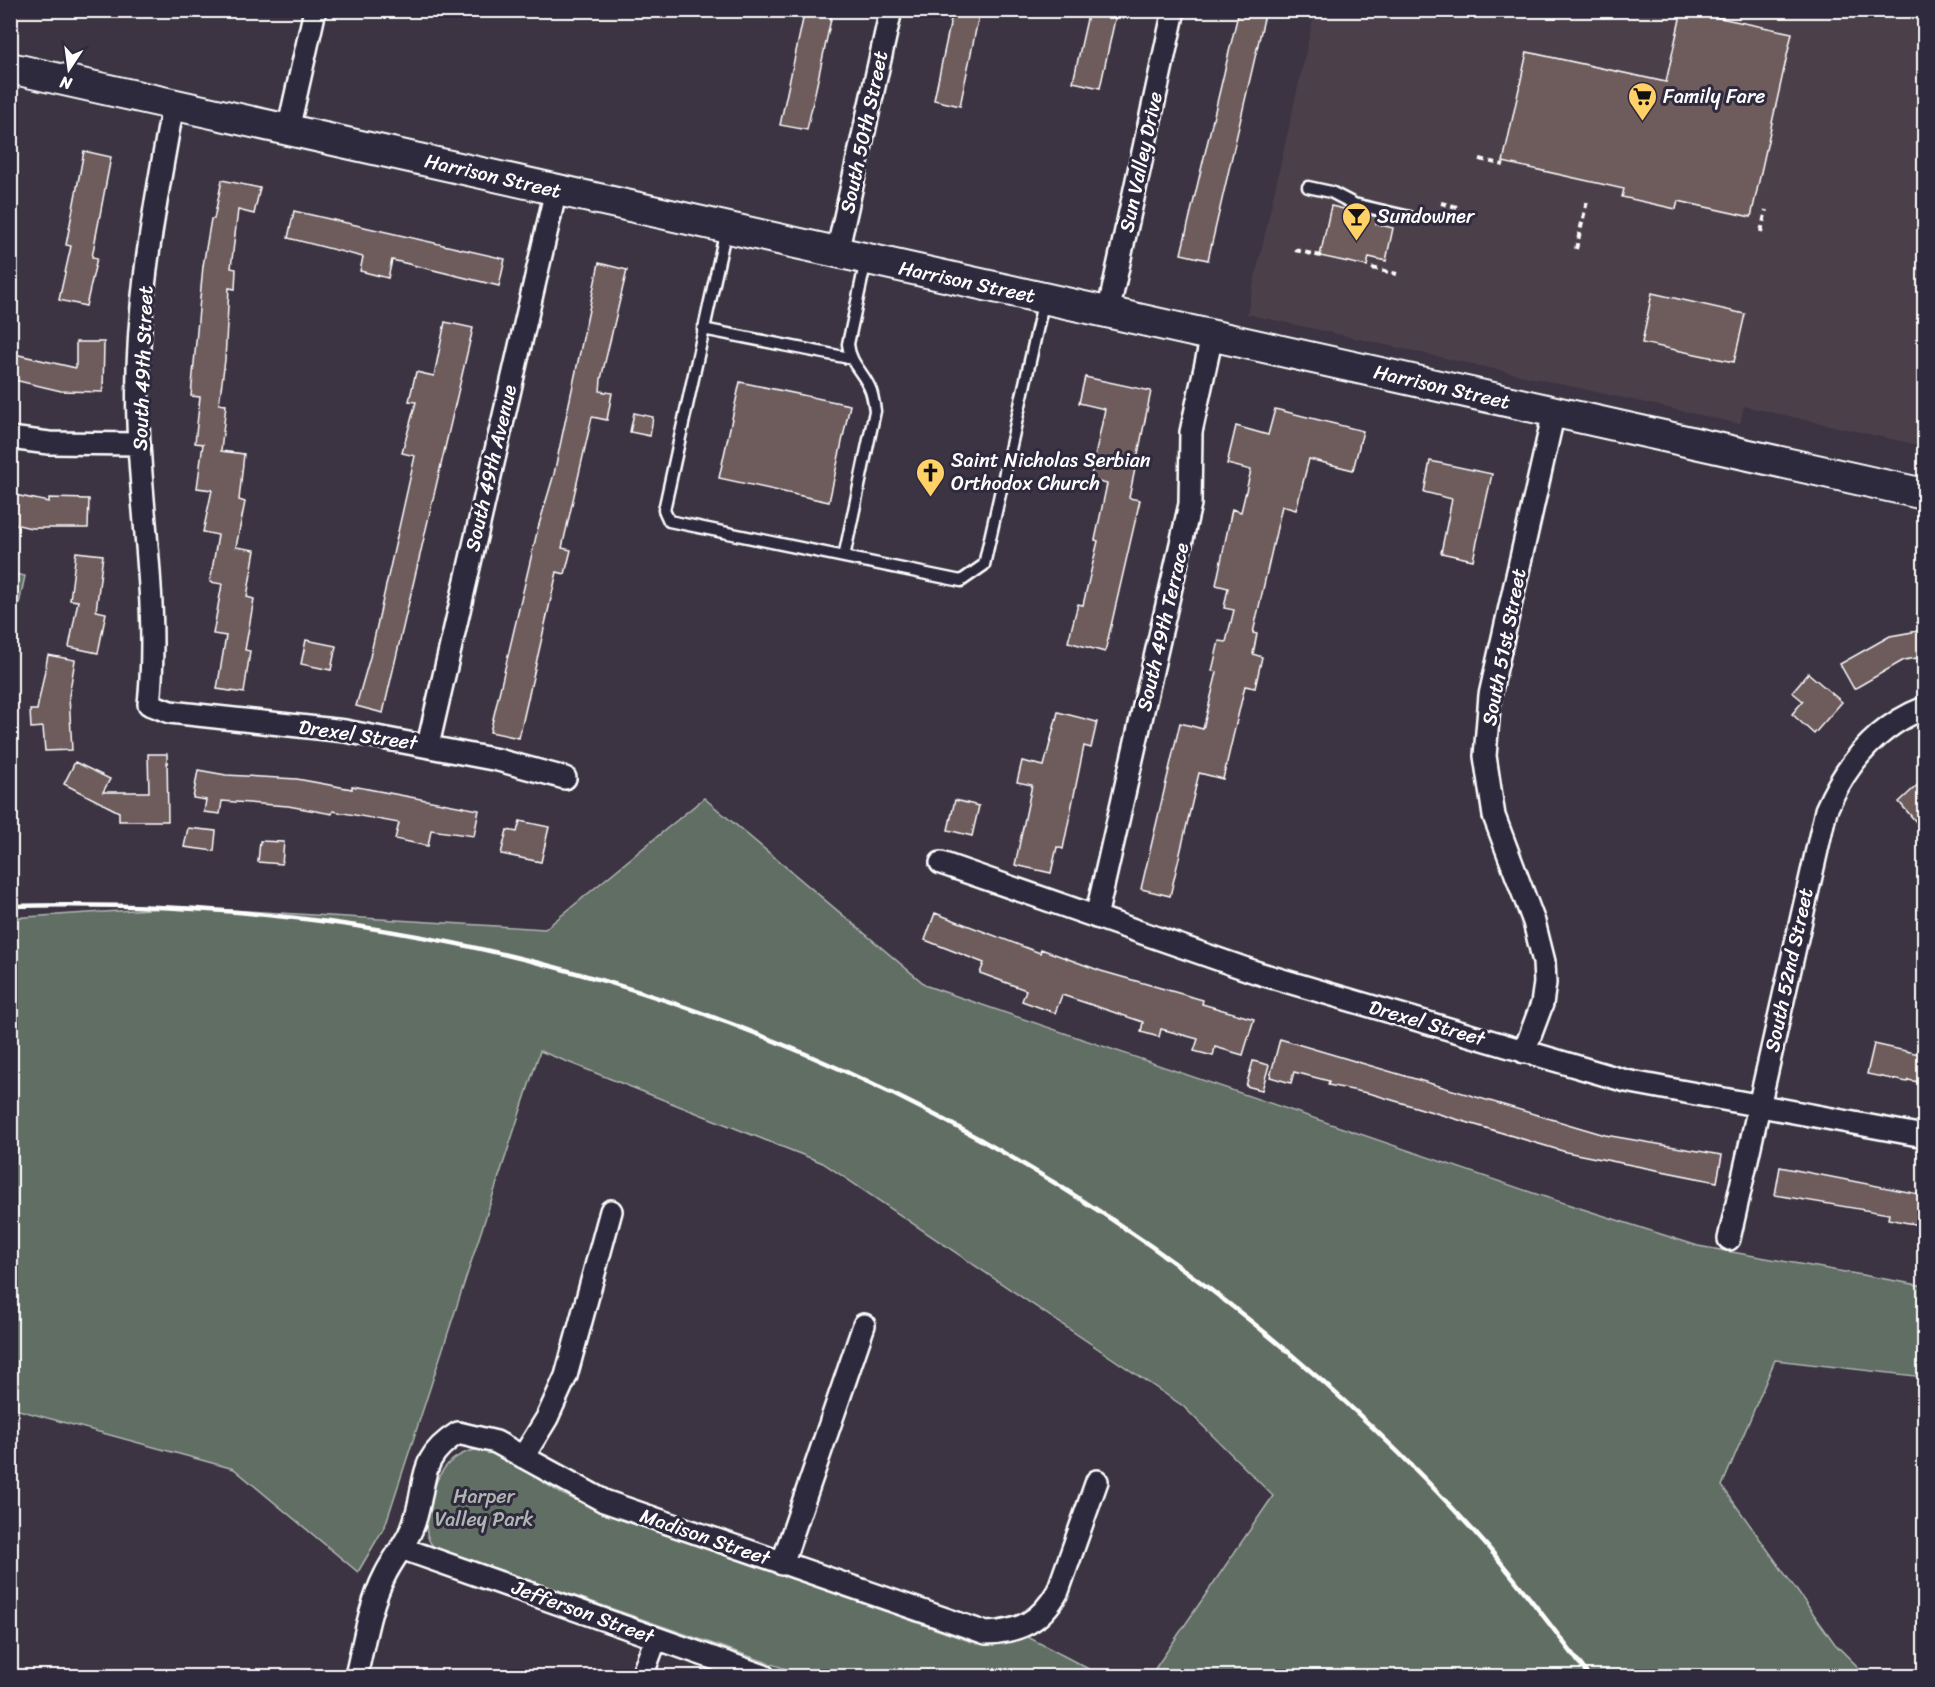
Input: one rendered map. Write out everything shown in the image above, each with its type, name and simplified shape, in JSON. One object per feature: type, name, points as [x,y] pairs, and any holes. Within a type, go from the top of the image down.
[{"type":"main road","name":"Harrison Street","points":[[10,68],[1924,494]]},
{"type":"street","points":[[288,130],[315,10]]},
{"type":"street","name":"South 50th Street","points":[[837,253],[891,10]]},
{"type":"street","name":"Sun Valley Drive","points":[[1108,313],[1174,10]]},
{"type":"street","name":"South 49th Street","points":[[149,704],[152,597],[139,444],[140,336],[147,265],[173,105]]},
{"type":"street","name":"South 49th Avenue","points":[[428,746],[556,190]]},
{"type":"street","name":"South 49th Terrace","points":[[1095,916],[1191,504],[1191,432],[1212,336]]},
{"type":"street","name":"South 51st Street","points":[[1524,1052],[1542,1004],[1545,983],[1544,962],[1534,922],[1494,816],[1485,756],[1490,695],[1554,412]]},
{"type":"street","points":[[10,438],[48,443],[139,444]]},
{"type":"street","name":"Drexel Street","points":[[149,704],[170,712],[345,731],[428,746],[565,778]]},
{"type":"street","name":"South 52nd Street","points":[[1729,1239],[1826,810],[1851,762],[1868,744],[1893,723],[1924,708]]},
{"type":"street","name":"Drexel Street","points":[[942,863],[1258,974],[1626,1081],[1924,1136]]},
{"type":"street","points":[[524,1458],[547,1418],[566,1376],[611,1211]]},
{"type":"street","points":[[782,1564],[864,1325]]},
{"type":"street","name":"Madison Street","points":[[401,1548],[414,1525],[427,1462],[440,1444],[458,1433],[482,1437],[604,1502],[968,1629],[986,1633],[1004,1633],[1028,1625],[1049,1606],[1058,1591],[1097,1481]]},
{"type":"street","points":[[356,1677],[373,1605],[384,1575],[401,1548]]},
{"type":"street","name":"Jefferson Street","points":[[401,1548],[765,1677]]},
{"type":"street","points":[[642,1677],[656,1638]]},
{"type":"lane","points":[[1308,187],[1331,192],[1354,204],[1410,217]]},
{"type":"lane","points":[[726,228],[664,510],[669,521],[962,581],[984,565],[1044,298]]},
{"type":"lane","points":[[849,358],[848,344],[866,259]]},
{"type":"lane","points":[[703,329],[849,358],[860,370],[871,392],[875,411],[844,557]]},
{"type":"path","points":[[1480,159],[1504,165]]},
{"type":"path","points":[[1576,249],[1587,201]]},
{"type":"path","points":[[1441,203],[1457,207]]},
{"type":"path","points":[[1761,232],[1766,210]]},
{"type":"path","points":[[1295,250],[1322,256]]},
{"type":"path","points":[[1371,268],[1397,274]]},
{"type":"shaded area","points":[[1315,11],[1924,11],[1924,415],[1918,445],[1744,406],[1740,424],[1247,314]]},
{"type":"green space","points":[[10,573],[25,576],[11,642]]},
{"type":"green space","points":[[704,798],[927,986],[1539,1195],[1698,1246],[1924,1286],[1924,1377],[1775,1360],[1722,1486],[1835,1644],[1867,1676],[1150,1676],[1273,1496],[1183,1406],[823,1163],[540,1051],[385,1526],[358,1572],[234,1469],[11,1408],[11,918],[181,907],[545,929]]},
{"type":"green space","name":"Harper Valley Park","points":[[483,1449],[497,1453],[562,1494],[605,1513],[972,1642],[994,1645],[1028,1637],[1102,1676],[806,1676],[434,1547],[426,1530],[427,1518],[432,1492],[442,1471],[460,1455]]},
{"type":"building","points":[[805,10],[833,10],[807,130],[780,125]]},
{"type":"building","points":[[953,10],[980,10],[960,106],[934,100]]},
{"type":"building","points":[[1089,10],[1117,10],[1100,88],[1073,82]]},
{"type":"building","points":[[1239,10],[1266,10],[1208,260],[1181,254]]},
{"type":"building","name":"Family Fare","points":[[1682,10],[1792,33],[1751,217],[1678,201],[1676,209],[1622,197],[1624,189],[1503,162],[1527,52],[1666,82]]},
{"type":"building","points":[[84,151],[111,157],[92,257],[97,258],[86,306],[59,300],[71,246],[66,245]]},
{"type":"building","points":[[222,180],[260,188],[254,214],[238,210],[231,268],[236,269],[235,289],[229,288],[225,360],[219,404],[226,405],[221,451],[244,454],[239,500],[245,502],[236,547],[255,550],[247,597],[254,599],[245,650],[250,651],[244,693],[217,689],[226,636],[213,634],[222,584],[210,582],[218,535],[203,532],[212,490],[197,488],[203,444],[195,443],[200,397],[191,396],[203,266],[211,219],[214,219]]},
{"type":"building","name":"Sundowner","points":[[1331,206],[1378,217],[1376,224],[1393,228],[1386,261],[1369,257],[1367,266],[1320,256]]},
{"type":"building","points":[[294,211],[505,259],[499,286],[392,260],[388,278],[360,271],[363,257],[288,238]]},
{"type":"building","points":[[599,263],[627,270],[601,379],[600,391],[612,393],[607,420],[592,417],[562,548],[571,550],[565,574],[557,572],[519,738],[490,732],[538,528],[554,474]]},
{"type":"building","points":[[1652,293],[1745,314],[1734,362],[1642,343]]},
{"type":"building","points":[[445,322],[473,328],[383,713],[356,706],[370,657],[415,456],[402,453],[416,402],[409,401],[416,372],[434,376]]},
{"type":"building","points":[[76,342],[104,342],[103,392],[61,391],[10,379],[10,353],[76,368]]},
{"type":"building","points":[[1085,377],[1151,391],[1129,498],[1140,500],[1105,652],[1068,642],[1078,604],[1083,605],[1098,541],[1095,540],[1107,484],[1090,480],[1105,409],[1079,403]]},
{"type":"building","points":[[740,382],[850,405],[829,502],[719,478]]},
{"type":"building","points":[[1275,409],[1363,431],[1353,470],[1309,459],[1296,510],[1282,506],[1253,633],[1257,634],[1253,654],[1262,657],[1255,688],[1245,686],[1223,779],[1199,773],[1170,896],[1141,889],[1180,723],[1203,729],[1217,672],[1212,671],[1219,641],[1226,642],[1234,610],[1224,608],[1228,588],[1216,585],[1232,509],[1241,512],[1251,470],[1227,464],[1236,426],[1268,435]]},
{"type":"building","points":[[634,413],[653,417],[650,436],[630,432]]},
{"type":"building","points":[[1430,461],[1492,474],[1473,560],[1441,553],[1452,499],[1424,492]]},
{"type":"building","points":[[10,494],[49,502],[49,498],[89,499],[88,528],[31,528],[10,523]]},
{"type":"building","points":[[76,552],[103,555],[96,611],[106,613],[98,653],[69,647],[78,601],[70,600]]},
{"type":"building","points":[[1924,630],[1924,657],[1904,660],[1854,689],[1840,664],[1890,636]]},
{"type":"building","points":[[306,640],[336,646],[331,670],[301,664]]},
{"type":"building","points":[[48,655],[75,660],[69,696],[72,750],[45,751],[43,727],[31,728],[30,710],[37,710]]},
{"type":"building","points":[[1808,673],[1842,702],[1814,734],[1792,714],[1803,701],[1792,692]]},
{"type":"building","points":[[1058,712],[1097,722],[1091,748],[1084,746],[1063,849],[1057,847],[1051,873],[1015,865],[1032,785],[1017,782],[1022,761],[1044,766]]},
{"type":"building","points":[[148,754],[167,754],[168,821],[119,821],[119,812],[64,784],[75,762],[110,779],[103,792],[149,792]]},
{"type":"building","points":[[198,770],[226,775],[297,779],[352,789],[352,786],[479,810],[474,836],[431,830],[428,846],[395,839],[399,823],[333,811],[332,814],[288,806],[222,801],[220,814],[204,812],[206,800],[193,798]]},
{"type":"building","points":[[1924,779],[1924,831],[1899,802]]},
{"type":"building","points":[[955,800],[979,806],[972,836],[948,830]]},
{"type":"building","points":[[520,821],[549,827],[541,862],[501,854],[507,830],[517,832]]},
{"type":"building","points":[[188,828],[216,831],[214,851],[184,847]]},
{"type":"building","points":[[260,841],[284,842],[282,864],[258,862]]},
{"type":"building","points":[[935,913],[1040,953],[1041,949],[1101,971],[1203,1000],[1202,1004],[1254,1019],[1243,1055],[1215,1047],[1213,1056],[1194,1051],[1198,1039],[1161,1029],[1159,1037],[1141,1032],[1143,1022],[1062,995],[1055,1013],[1022,1001],[1026,990],[980,973],[984,963],[925,940]]},
{"type":"building","points":[[1280,1039],[1605,1135],[1722,1155],[1717,1182],[1566,1152],[1372,1094],[1328,1085],[1329,1081],[1294,1072],[1291,1083],[1270,1077]]},
{"type":"building","points":[[1874,1044],[1924,1055],[1924,1083],[1867,1074]]},
{"type":"building","points":[[1253,1061],[1269,1065],[1262,1090],[1246,1086]]},
{"type":"building","points":[[1780,1167],[1924,1195],[1924,1226],[1888,1219],[1889,1214],[1775,1195]]},
{"type":"railway","points":[[10,906],[139,906],[235,912],[441,941],[611,983],[777,1042],[936,1116],[1088,1204],[1231,1306],[1365,1420],[1487,1546],[1589,1676]]},
{"type":"place","name":"Family Fare","points":[[1642,122]]},
{"type":"place","name":"Sundowner","points":[[1356,242]]},
{"type":"place","name":"Saint Nicholas Serbian Orthodox Church","points":[[930,498]]}]
